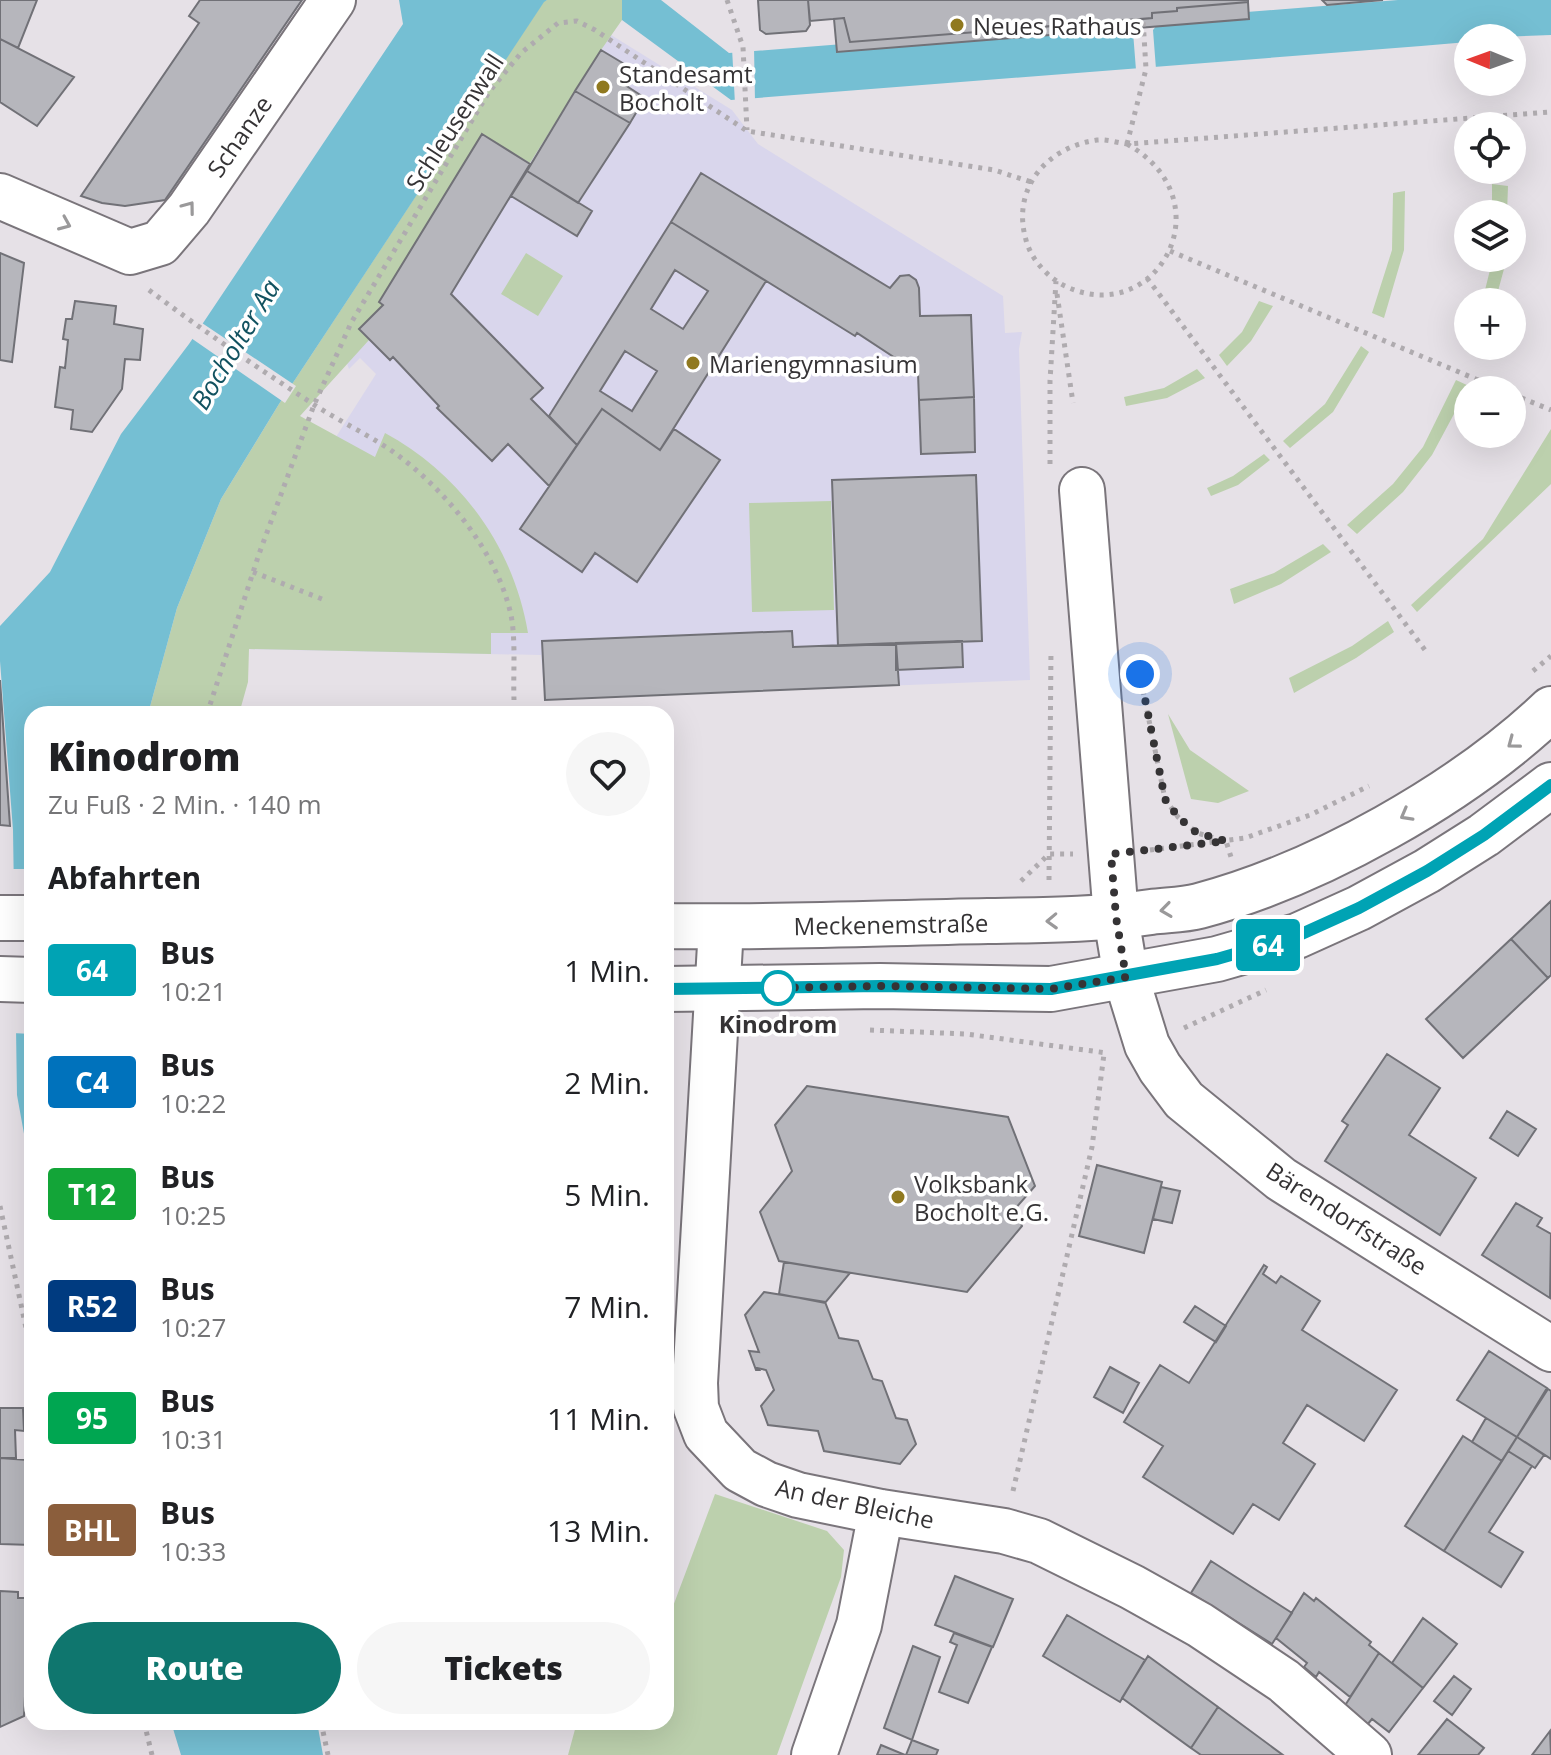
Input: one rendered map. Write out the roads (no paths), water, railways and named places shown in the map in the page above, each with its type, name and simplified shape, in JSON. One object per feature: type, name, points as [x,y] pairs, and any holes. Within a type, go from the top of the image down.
[{"type":"street","name":"Schanze","points":[[0,196],[130,252],[160,243],[189,209],[333,0]]},
{"type":"street","points":[[1082,490],[1116,917],[1126,977]]},
{"type":"street","name":"Meckenemstraße","points":[[674,926],[1050,921],[1116,917],[1197,906],[1242,892],[1325,858],[1433,800],[1516,742],[1539,692]]},
{"type":"street","points":[[674,989],[880,986],[1051,989],[1217,959],[1268,966],[1297,936],[1407,882],[1484,835],[1551,785]]},
{"type":"street","points":[[0,918],[24,918]]},
{"type":"street","name":"An der Bleiche","points":[[721,927],[695,1383],[696,1408],[706,1434],[740,1470],[766,1484],[798,1495],[881,1512],[1004,1531],[1039,1541],[1081,1561],[1200,1625],[1284,1681],[1369,1755]]},
{"type":"street","name":"Bärendorfstraße","points":[[1126,977],[1147,1045],[1184,1100],[1281,1179],[1551,1349]]},
{"type":"street","points":[[0,979],[24,980]]},
{"type":"street","points":[[814,1755],[859,1625],[881,1512]]},
{"type":"water","name":"Bocholter Aa","points":[[399,0],[547,0],[279,404],[221,499],[177,608],[150,706],[24,706],[24,1134],[17,1095],[13,830],[0,626],[50,572],[121,434],[189,344],[403,24]]},
{"type":"water","points":[[622,0],[661,0],[729,53],[1398,0],[1551,0],[1551,35],[1526,36],[1526,24],[1454,24],[1454,43],[731,100],[622,20]]},
{"type":"water","points":[[173,1730],[318,1730],[323,1755],[181,1755]]},
{"type":"place","name":"Neues Rathaus","points":[[957,25]]},
{"type":"place","name":"Standesamt Bocholt","points":[[603,87]]},
{"type":"place","name":"Mariengymnasium","points":[[693,363]]},
{"type":"place","name":"Kinodrom","points":[[778,988]]},
{"type":"place","name":"Volksbank Bocholt e.G.","points":[[898,1197]]}]
